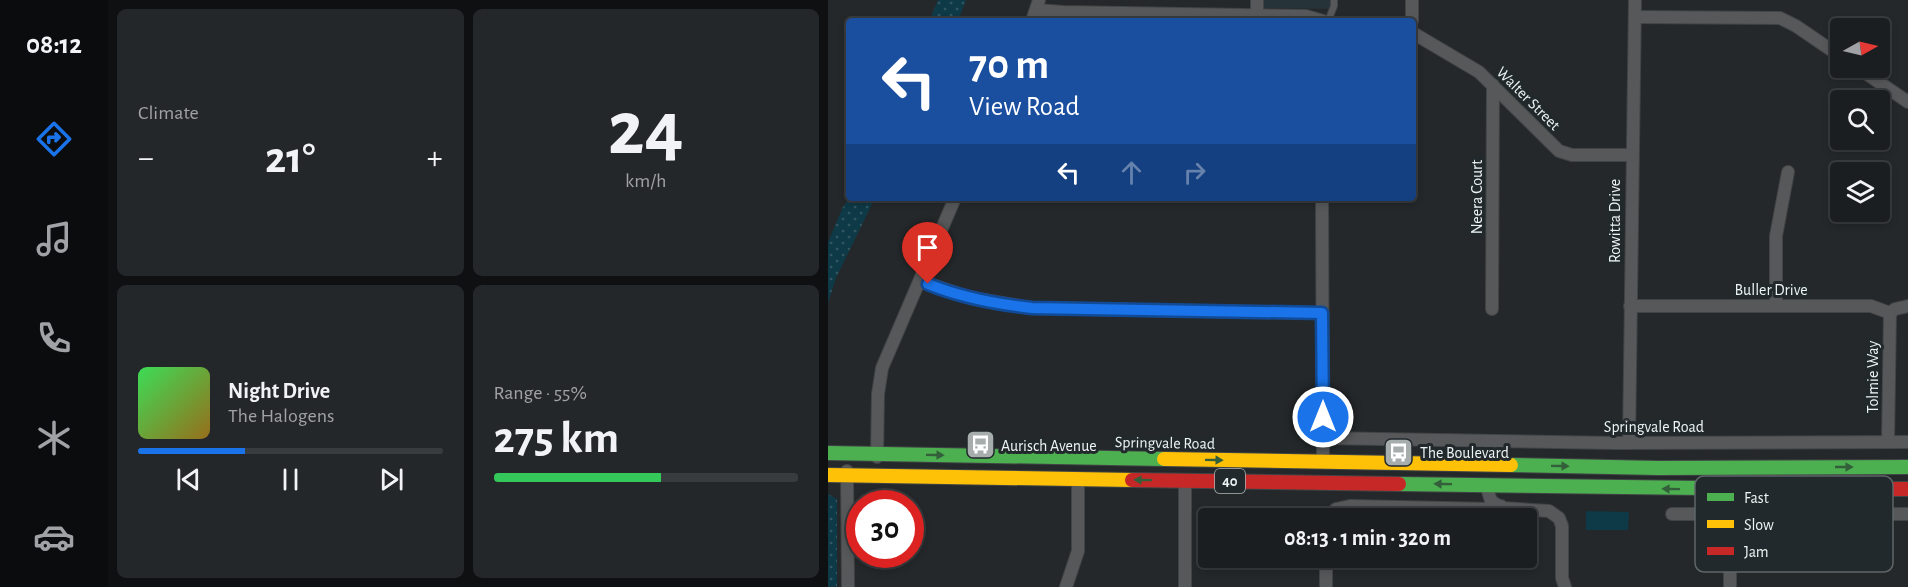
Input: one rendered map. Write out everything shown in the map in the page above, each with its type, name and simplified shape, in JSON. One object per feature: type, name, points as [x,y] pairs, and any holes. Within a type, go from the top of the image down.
[{"type":"highway","name":"Springvale Road","points":[[828,453],[1502,465],[1908,467]]},
{"type":"highway","name":"40","points":[[828,475],[1695,489]]},
{"type":"highway","name":"40","points":[[1893,489],[1908,489]]},
{"type":"street","points":[[1257,0],[1257,16]]},
{"type":"street","points":[[1412,0],[1412,18]]},
{"type":"street","name":"Rowitta Drive","points":[[1629,443],[1631,155],[1635,0]]},
{"type":"street","points":[[1036,10],[1306,16],[1313,18]]},
{"type":"street","points":[[1635,17],[1780,18],[1830,49]]},
{"type":"street","name":"Walter Street","points":[[1416,35],[1479,72],[1559,151],[1572,155],[1631,155]]},
{"type":"street","points":[[1873,78],[1908,102]]},
{"type":"street","name":"Neera Court","points":[[1492,85],[1492,309]]},
{"type":"street","points":[[1776,305],[1776,236],[1788,172]]},
{"type":"street","points":[[877,475],[878,394],[882,368],[954,201]]},
{"type":"street","points":[[1322,201],[1323,462]]},
{"type":"street","points":[[920,281],[979,300],[1032,308],[1322,313]]},
{"type":"street","name":"Buller Drive","points":[[1630,306],[1871,306],[1890,313]]},
{"type":"street","points":[[1890,313],[1895,309],[1908,306]]},
{"type":"street","name":"Tolmie Way","points":[[1888,442],[1890,313]]},
{"type":"street","name":"Springvale Road","points":[[1323,438],[1629,443],[1908,442]]},
{"type":"street","points":[[1770,442],[1770,476]]},
{"type":"street","points":[[847,453],[848,587]]},
{"type":"street","points":[[1493,508],[1499,505],[1502,497],[1502,465]]},
{"type":"street","points":[[1066,587],[1077,553],[1078,479]]},
{"type":"street","points":[[1185,481],[1185,587]]},
{"type":"street","points":[[1486,485],[1491,501],[1499,505],[1511,510],[1549,511],[1558,518],[1562,526],[1562,578],[1565,587]]},
{"type":"street","points":[[1341,508],[1350,506],[1444,508]]},
{"type":"street","points":[[1672,514],[1695,514]]},
{"type":"street","points":[[1326,568],[1326,587]]},
{"type":"lane","points":[[1329,18],[1334,0]]},
{"type":"shaded area","points":[[938,0],[966,0],[959,18],[930,18]]},
{"type":"shaded area","points":[[1263,0],[1336,0],[1336,9],[1263,8]]},
{"type":"shaded area","points":[[847,201],[874,201],[836,278],[828,303],[828,242]]},
{"type":"shaded area","points":[[828,494],[837,499],[837,587],[828,587]]},
{"type":"shaded area","points":[[1586,511],[1629,512],[1628,530],[1586,530]]},
{"type":"traffic: fast","points":[[828,453],[1164,459]]},
{"type":"traffic: fast","points":[[1511,465],[1658,468],[1908,467]]},
{"type":"traffic: fast","points":[[1399,484],[1695,488]]},
{"type":"traffic: slow","points":[[1164,459],[1511,465]]},
{"type":"traffic: slow","points":[[828,475],[1132,480]]},
{"type":"traffic: jam","points":[[1132,480],[1399,484]]},
{"type":"traffic: jam","points":[[1893,489],[1908,489]]},
{"type":"place","name":"Aurisch Avenue","points":[[980,445]]},
{"type":"place","name":"The Boulevard","points":[[1399,452]]},
{"type":"route","points":[[928,284],[987,302],[1032,308],[1322,313],[1323,417]]}]
